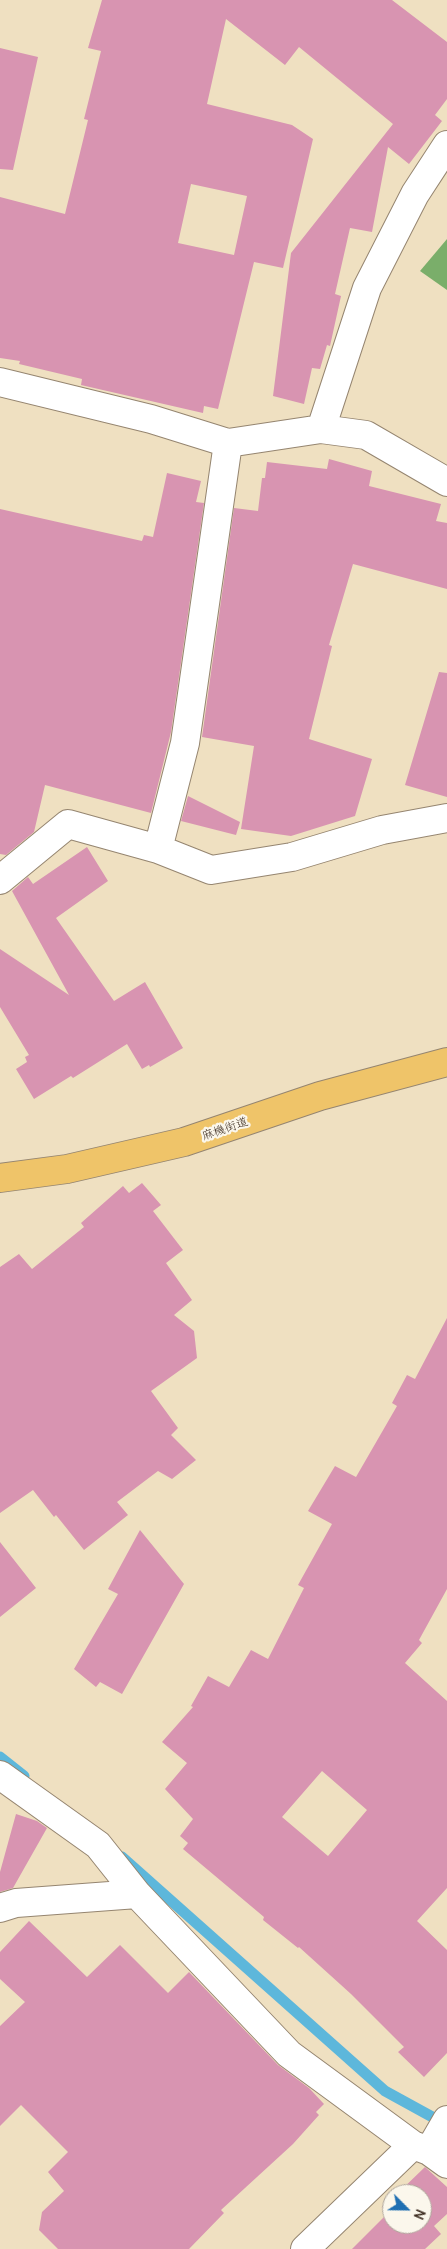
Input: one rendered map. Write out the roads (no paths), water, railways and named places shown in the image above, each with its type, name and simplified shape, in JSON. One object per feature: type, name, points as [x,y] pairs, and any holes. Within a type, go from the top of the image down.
[{"type":"main road","name":"麻機街道","points":[[0,1178],[67,1169],[184,1142],[320,1096],[447,1062]]},
{"type":"street","points":[[321,429],[367,288],[415,194],[447,145]]},
{"type":"street","points":[[0,382],[151,419],[228,443],[321,429],[366,435],[447,482]]},
{"type":"street","points":[[158,849],[185,743],[228,443]]},
{"type":"street","points":[[0,880],[68,824],[158,849],[211,870],[292,857],[382,830],[447,818]]},
{"type":"street","points":[[0,1775],[98,1845],[137,1894],[289,2054],[435,2143],[305,2249]]},
{"type":"street","points":[[0,1908],[16,1903],[137,1894]]},
{"type":"waterway","points":[[0,1757],[24,1776]]},
{"type":"waterway","points":[[122,1857],[385,2091],[445,2124]]}]
